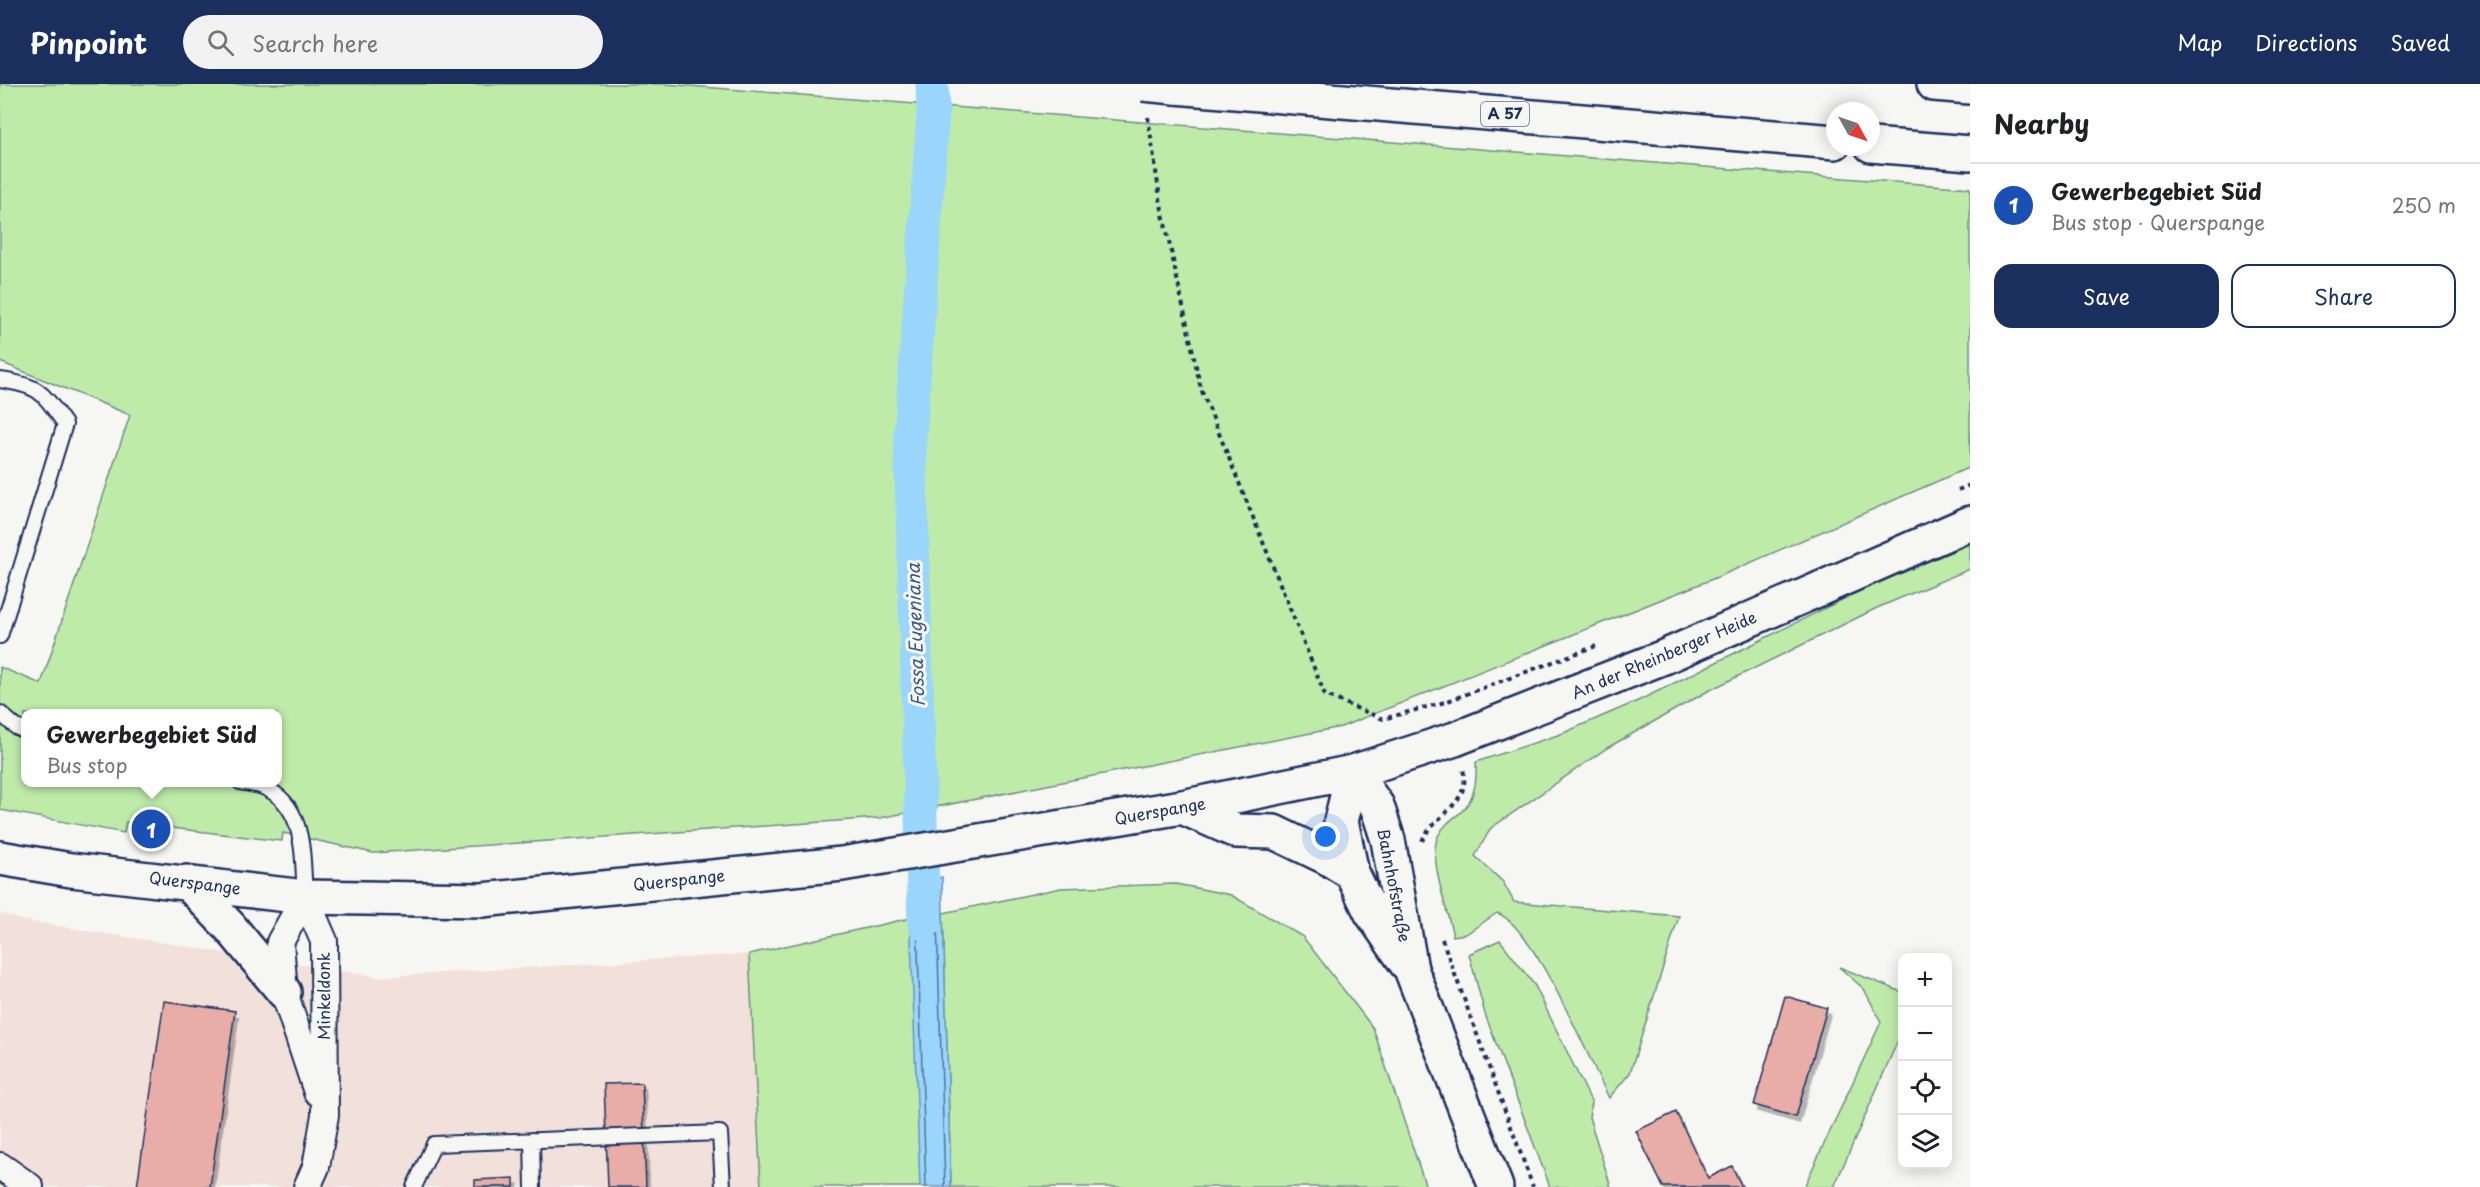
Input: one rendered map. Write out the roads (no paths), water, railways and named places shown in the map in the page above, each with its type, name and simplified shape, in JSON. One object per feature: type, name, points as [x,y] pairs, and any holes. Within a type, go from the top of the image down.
[{"type":"main road","points":[[1934,84],[1970,87]]},
{"type":"main road","name":"A 57","points":[[1145,95],[1175,87],[1826,141]]},
{"type":"main road","points":[[1880,146],[1970,153]]},
{"type":"main road","name":"An der Rheinberger Heide","points":[[1353,772],[1455,739],[1664,657],[1970,523]]},
{"type":"main road","name":"Querspange","points":[[0,858],[71,870],[305,897],[482,900],[842,864],[1182,807],[1353,772]]},
{"type":"main road","name":"Bahnhofstraße","points":[[1353,772],[1341,821],[1353,873],[1371,912],[1411,969]]},
{"type":"main road","name":"Bahnhofstraße","points":[[1353,772],[1377,806],[1388,840],[1411,969],[1496,1187]]},
{"type":"main road","points":[[1182,807],[1236,831],[1274,832],[1353,873]]},
{"type":"main road","points":[[188,882],[230,927],[284,992]]},
{"type":"street","name":"Minkeldonk","points":[[305,897],[280,942],[284,992],[325,1115]]},
{"type":"street","name":"Minkeldonk","points":[[305,897],[324,941],[325,1115],[316,1167],[307,1187]]},
{"type":"street","points":[[0,1166],[30,1187]]},
{"type":"lane","points":[[0,380],[26,384],[42,392],[65,424],[0,636]]},
{"type":"lane","points":[[0,713],[16,728],[21,730]]},
{"type":"lane","points":[[264,787],[291,808],[300,833],[305,897]]},
{"type":"lane","points":[[414,1187],[434,1144],[720,1132],[723,1187]]},
{"type":"lane","points":[[532,1140],[533,1187]]},
{"type":"water","points":[[942,877],[951,1187],[920,1187],[909,884]]},
{"type":"waterway","name":"Fossa Eugeniana","points":[[924,924],[910,438],[933,113],[932,84]]},
{"type":"place","name":"Gewerbegebiet Süd","points":[[151,829]]}]
